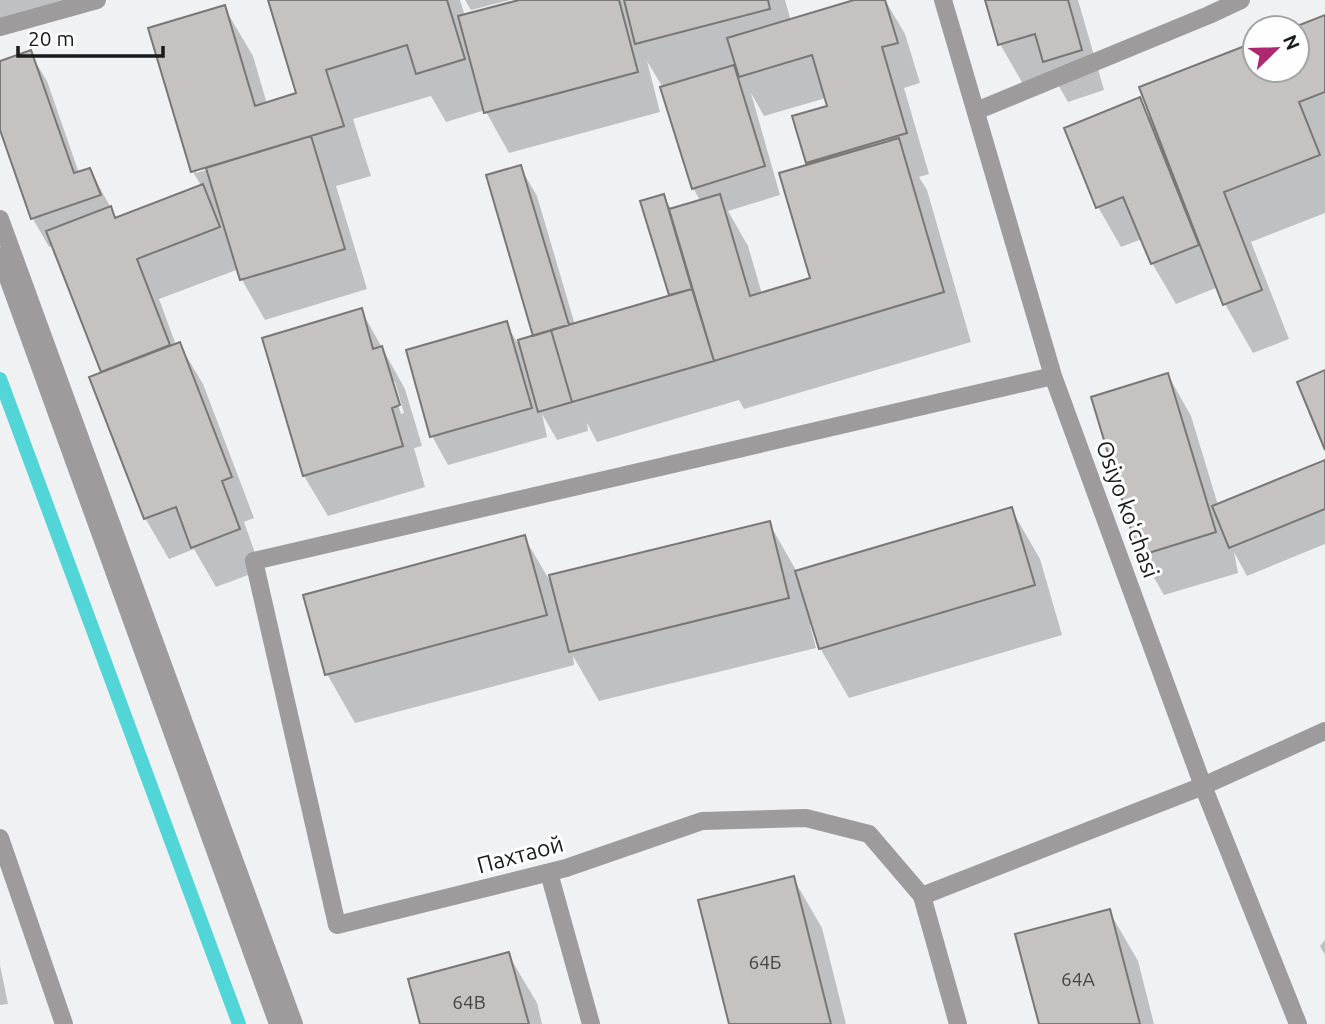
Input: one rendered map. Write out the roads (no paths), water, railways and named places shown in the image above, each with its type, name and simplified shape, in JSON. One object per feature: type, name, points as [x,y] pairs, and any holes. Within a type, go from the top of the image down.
[{"type":"street","points":[[0,27],[97,0]]},
{"type":"street","name":"Osiyo koʻchasi","points":[[943,0],[1053,376],[1203,786],[1298,1024]]},
{"type":"street","points":[[975,111],[1241,0]]},
{"type":"street","points":[[0,219],[295,1024]]},
{"type":"street","points":[[0,256],[278,1024]]},
{"type":"street","name":"Пахтаой","points":[[958,1024],[922,896],[869,834],[806,818],[702,821],[549,873],[337,925],[254,561],[1053,376]]},
{"type":"street","points":[[922,896],[1203,786],[1325,730]]},
{"type":"street","points":[[0,838],[58,1023]]},
{"type":"street","points":[[549,873],[591,1024]]},
{"type":"waterway","points":[[0,379],[239,1024]]}]
